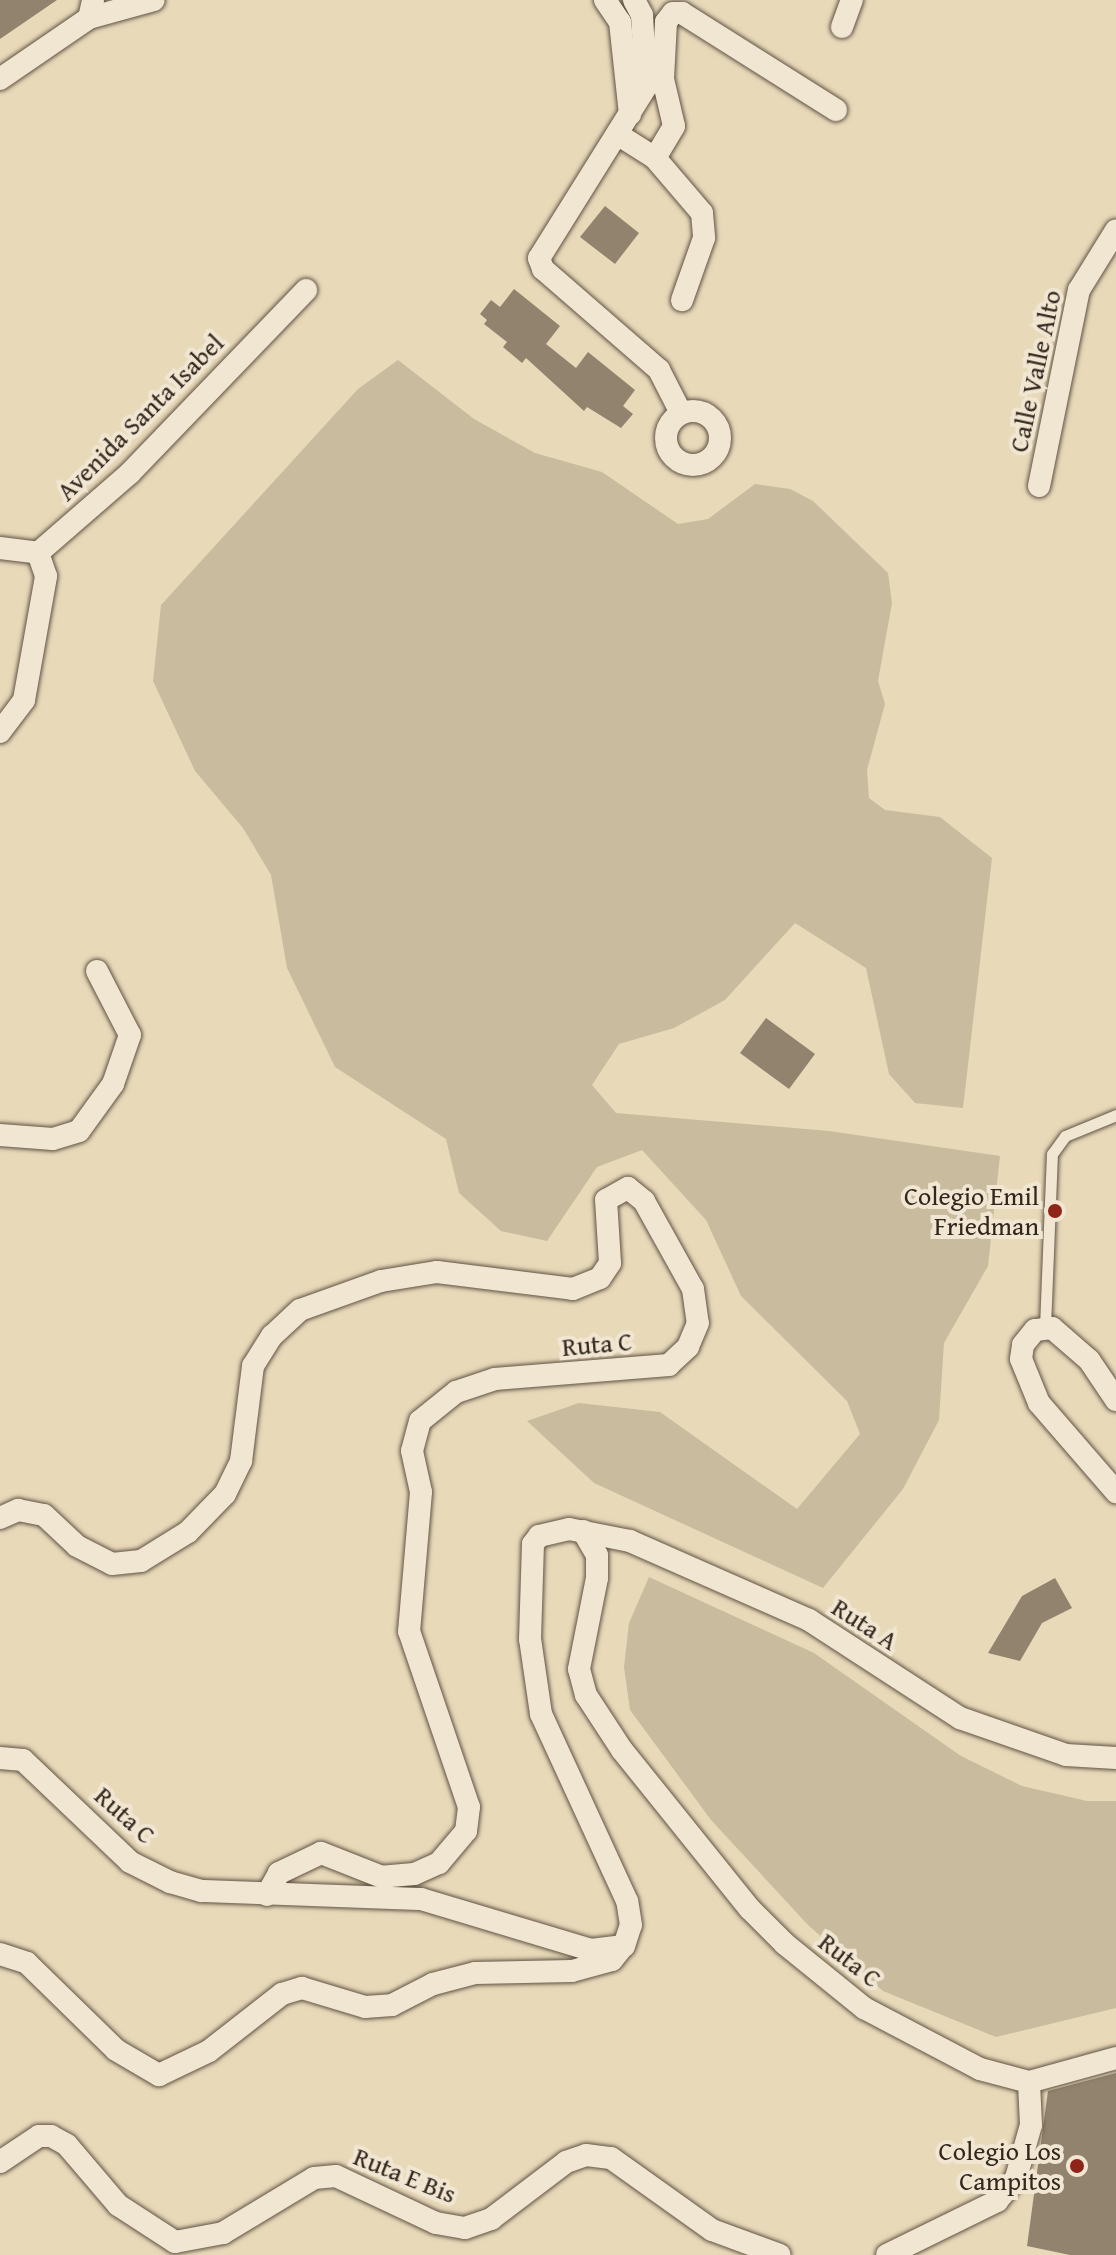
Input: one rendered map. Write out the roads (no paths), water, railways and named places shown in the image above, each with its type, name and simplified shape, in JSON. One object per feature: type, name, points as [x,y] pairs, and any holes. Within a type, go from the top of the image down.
[{"type":"street","points":[[0,79],[91,9],[154,0]]},
{"type":"street","points":[[605,0],[620,22],[630,114]]},
{"type":"street","points":[[842,27],[852,0]]},
{"type":"street","points":[[620,22],[638,7]]},
{"type":"street","points":[[638,7],[646,87],[539,258],[543,269],[659,370],[681,413]]},
{"type":"street","points":[[655,158],[674,126],[663,79],[666,22],[673,13],[682,13],[836,110]]},
{"type":"street","points":[[617,134],[655,158],[702,213],[704,238],[682,300]]},
{"type":"street","name":"Calle Valle Alto","points":[[1039,486],[1074,304],[1116,230]]},
{"type":"street","name":"Avenida Santa Isabel","points":[[38,553],[130,473],[306,290]]},
{"type":"street","points":[[0,548],[38,553],[46,576],[24,700],[0,732]]},
{"type":"street","points":[[0,1135],[66,1135],[79,1131],[101,1105],[130,1035],[97,971]]},
{"type":"street","name":"Ruta C","points":[[0,1518],[18,1510],[44,1515],[77,1546],[112,1564],[141,1561],[188,1532],[225,1494],[241,1461],[253,1366],[272,1336],[300,1310],[381,1281],[437,1272],[573,1289],[600,1278],[610,1263],[606,1200],[628,1188],[644,1201],[693,1289],[698,1323],[688,1347],[669,1365],[495,1379],[456,1392],[420,1421],[412,1451],[421,1492],[409,1631],[469,1807],[466,1831],[439,1863],[414,1874],[382,1877],[321,1853],[279,1873],[267,1895],[202,1891],[130,1862],[23,1760],[0,1758]]},
{"type":"street","points":[[1116,1400],[1089,1360],[1045,1327],[1023,1345],[1026,1378],[1039,1403],[1116,1492]]},
{"type":"street","points":[[0,1954],[27,1963],[116,2050],[159,2075],[209,2051],[282,1994],[302,1988],[365,2007],[392,2005],[433,1984],[475,1973],[591,1966],[612,1960],[624,1946],[631,1925],[627,1901],[541,1714],[530,1639],[533,1544],[554,1532],[583,1531]]},
{"type":"street","name":"Ruta C","points":[[583,1531],[592,1540],[597,1567],[579,1669],[586,1695],[622,1750],[750,1909],[827,1982],[864,2008],[980,2069],[1029,2082]]},
{"type":"street","name":"Ruta A","points":[[583,1531],[630,1541],[809,1620],[960,1718],[1066,1755],[1116,1758]]},
{"type":"street","points":[[267,1895],[421,1899],[591,1950],[624,1946]]},
{"type":"street","points":[[887,2255],[997,2201],[1016,2178],[1031,2125],[1029,2082],[1116,2058]]},
{"type":"street","name":"Ruta E Bis","points":[[0,2162],[10,2143],[39,2136],[67,2145],[118,2205],[175,2242],[223,2233],[314,2178],[336,2176],[436,2223],[465,2228],[491,2219],[566,2162],[586,2155],[611,2158],[712,2230],[780,2255]]},
{"type":"lane","points":[[1045,1327],[1052,1154],[1065,1136],[1116,1115]]},
{"type":"place","name":"Colegio Emil Friedman","points":[[1055,1211]]},
{"type":"place","name":"Colegio Los Campitos","points":[[1077,2166]]}]
